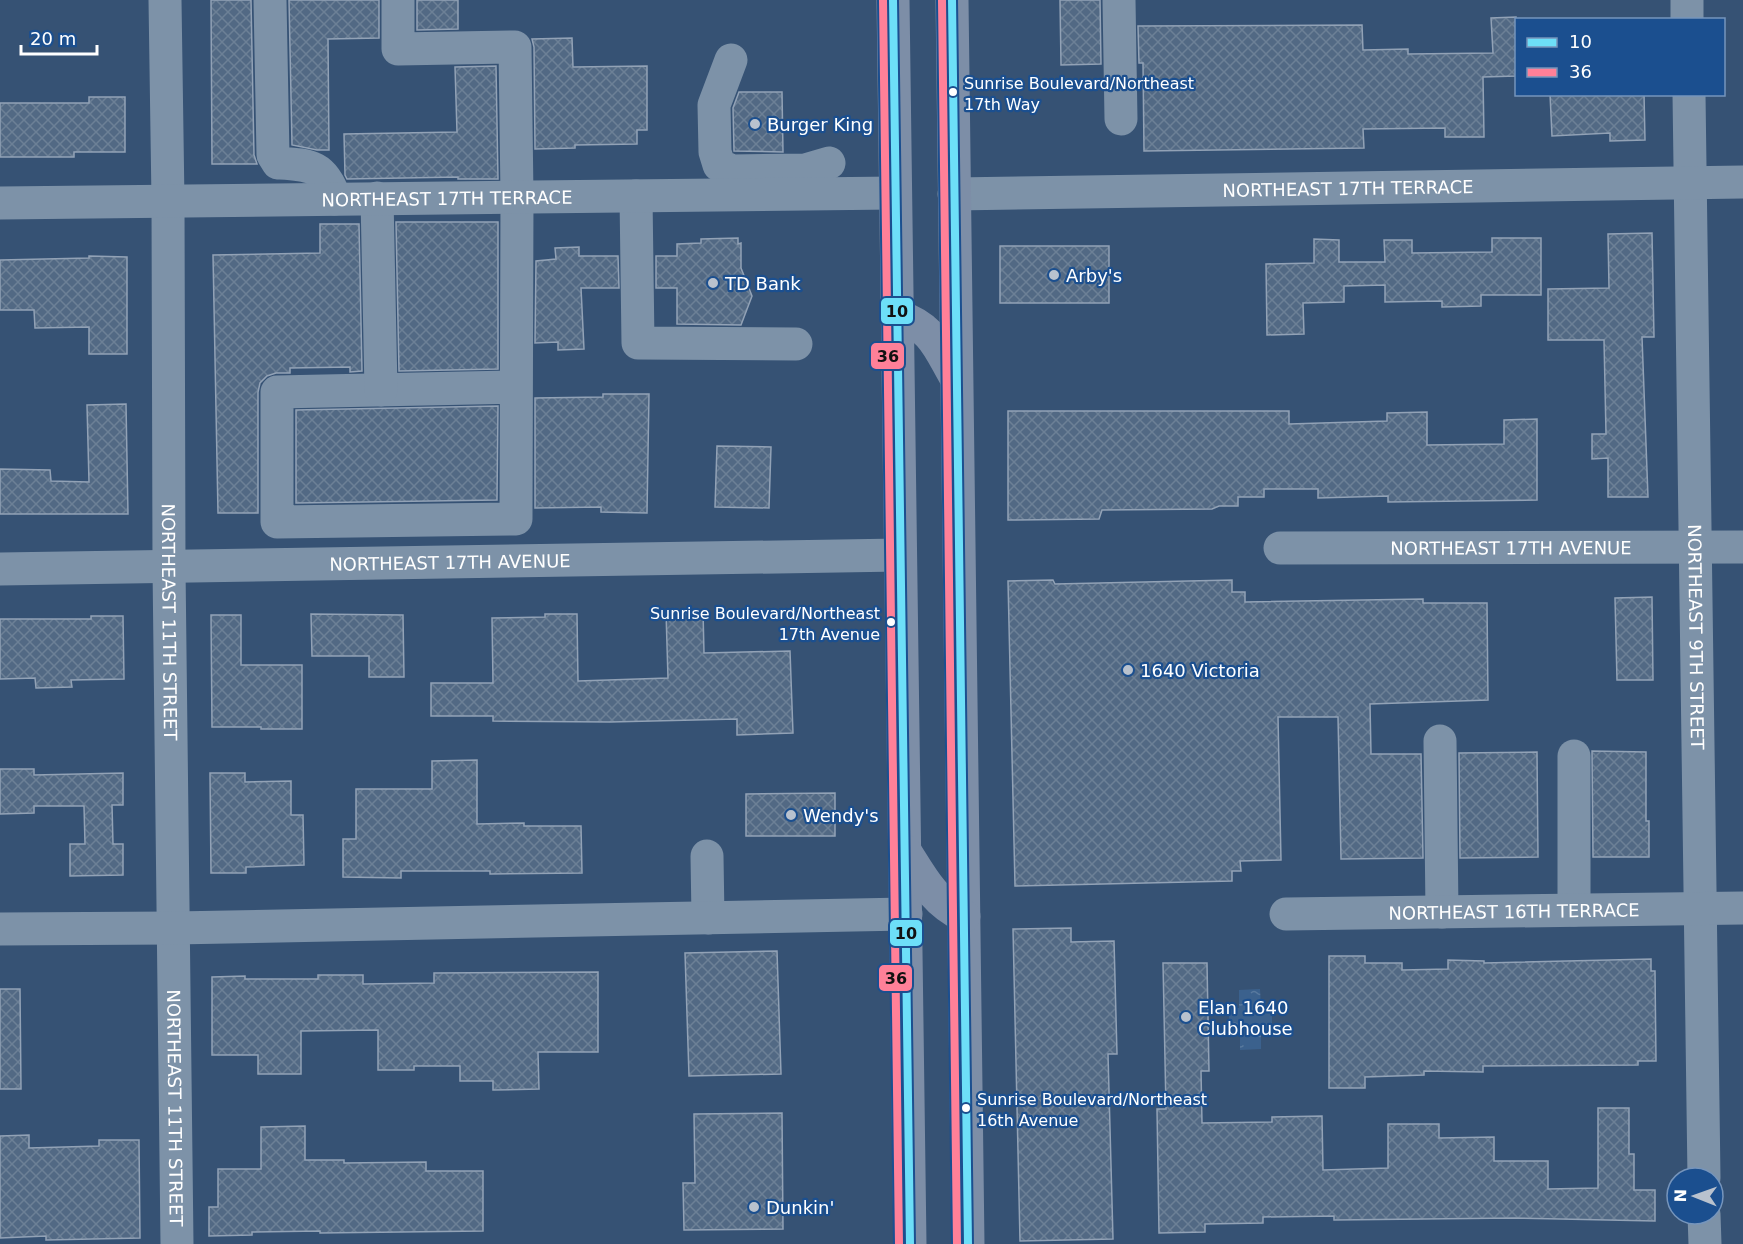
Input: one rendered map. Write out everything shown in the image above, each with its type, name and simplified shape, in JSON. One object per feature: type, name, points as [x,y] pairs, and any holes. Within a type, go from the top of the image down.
[{"type":"main road","points":[[893,0],[910,1244]]},
{"type":"main road","points":[[952,0],[968,1244]]},
{"type":"main road","points":[[897,316],[914,321],[931,335],[957,379]]},
{"type":"main road","points":[[905,851],[936,898],[951,910],[964,916]]},
{"type":"street","name":"NORTHEAST 11TH STREET","points":[[165,0],[177,1244]]},
{"type":"street","points":[[270,0],[273,155],[278,163],[304,165],[318,169],[330,184],[321,199]]},
{"type":"street","points":[[398,0],[398,49],[515,47],[517,196],[516,519],[277,522],[277,392],[516,387]]},
{"type":"street","points":[[1119,0],[1121,119]]},
{"type":"street","points":[[1687,0],[1687,18]]},
{"type":"street","points":[[731,60],[714,105],[716,152],[719,165],[732,171],[805,170],[829,164]]},
{"type":"street","name":"NORTHEAST 9TH STREET","points":[[1689,96],[1704,1166]]},
{"type":"street","name":"NORTHEAST 17TH TERRACE","points":[[954,194],[1743,182]]},
{"type":"street","name":"NORTHEAST 17TH TERRACE","points":[[0,203],[895,193]]},
{"type":"street","points":[[636,196],[638,343],[796,344]]},
{"type":"street","points":[[377,198],[381,390]]},
{"type":"street","name":"NORTHEAST 17TH AVENUE","points":[[1280,548],[1743,547]]},
{"type":"street","name":"NORTHEAST 17TH AVENUE","points":[[0,569],[900,555]]},
{"type":"street","points":[[1440,741],[1442,912]]},
{"type":"street","points":[[1574,756],[1574,910]]},
{"type":"street","points":[[707,856],[708,918]]},
{"type":"street","name":"NORTHEAST 16TH TERRACE","points":[[1286,914],[1743,908]]},
{"type":"street","points":[[0,929],[174,928],[906,914]]},
{"type":"street","points":[[1704,1226],[1704,1244]]},
{"type":"water","points":[[1260,989],[1261,1008],[1272,1008],[1272,1030],[1261,1031],[1261,1049],[1240,1050],[1240,1030],[1229,1030],[1229,1009],[1239,1008],[1239,990]]},
{"type":"building","points":[[211,0],[251,0],[254,155],[257,164],[212,164]]},
{"type":"building","points":[[289,0],[379,0],[379,38],[328,39],[329,150],[292,145]]},
{"type":"building","points":[[417,0],[458,0],[458,29],[417,30]]},
{"type":"building","points":[[1060,0],[1100,0],[1101,64],[1061,65]]},
{"type":"building","points":[[1516,17],[1515,76],[1483,77],[1484,137],[1445,137],[1445,128],[1363,129],[1364,148],[1144,151],[1143,63],[1139,63],[1138,26],[1362,25],[1363,50],[1408,49],[1408,54],[1493,53],[1491,18]]},
{"type":"building","points":[[572,38],[573,67],[647,66],[647,130],[637,130],[637,144],[575,145],[575,148],[535,149],[532,39]]},
{"type":"building","points":[[496,66],[498,179],[458,179],[458,177],[347,179],[344,134],[457,132],[455,67]]},
{"type":"building","name":"Burger King","points":[[739,92],[782,92],[783,152],[734,151],[733,108]]},
{"type":"building","points":[[1550,96],[1644,96],[1645,140],[1610,141],[1610,133],[1552,136]]},
{"type":"building","points":[[89,97],[125,97],[125,152],[74,152],[74,157],[0,157],[0,103],[89,103]]},
{"type":"building","points":[[396,222],[498,222],[498,369],[399,371]]},
{"type":"building","points":[[320,224],[359,224],[362,371],[350,372],[350,367],[290,368],[290,373],[276,373],[267,376],[260,383],[258,392],[258,513],[218,513],[213,255],[320,253]]},
{"type":"building","points":[[1652,233],[1654,337],[1642,337],[1648,497],[1608,497],[1608,458],[1592,459],[1592,434],[1606,434],[1604,340],[1548,340],[1548,289],[1609,288],[1608,234]]},
{"type":"building","name":"TD Bank","points":[[738,238],[738,244],[741,243],[741,268],[752,296],[741,325],[677,324],[677,288],[656,288],[656,256],[677,256],[677,244],[701,243],[701,239]]},
{"type":"building","points":[[1492,238],[1541,238],[1541,295],[1481,295],[1481,306],[1442,307],[1442,301],[1385,302],[1385,285],[1344,286],[1344,302],[1303,303],[1304,334],[1267,335],[1266,264],[1314,263],[1314,239],[1339,240],[1339,262],[1385,262],[1384,240],[1412,240],[1412,253],[1492,252]]},
{"type":"building","name":"Arby's","points":[[1000,246],[1109,246],[1109,303],[1000,303]]},
{"type":"building","points":[[579,247],[579,256],[618,256],[619,288],[581,288],[584,349],[558,350],[558,342],[535,343],[536,261],[556,259],[555,248]]},
{"type":"building","points":[[89,256],[127,257],[127,354],[89,354],[89,327],[35,328],[34,310],[0,310],[0,260],[89,258]]},
{"type":"building","points":[[603,394],[649,394],[647,513],[601,512],[601,507],[535,508],[535,398],[603,397]]},
{"type":"building","points":[[126,404],[128,514],[0,514],[0,469],[50,470],[51,481],[89,482],[87,405]]},
{"type":"building","points":[[498,406],[497,500],[296,503],[296,410]]},
{"type":"building","points":[[1008,411],[1289,411],[1289,424],[1387,421],[1387,413],[1427,412],[1427,445],[1504,444],[1504,420],[1537,419],[1537,500],[1388,502],[1388,496],[1318,498],[1318,489],[1264,489],[1264,497],[1238,497],[1238,506],[1219,506],[1212,509],[1102,510],[1099,519],[1008,520]]},
{"type":"building","points":[[717,446],[771,447],[769,508],[715,507]]},
{"type":"building","name":"1640 Victoria","points":[[1053,580],[1055,584],[1232,580],[1232,592],[1245,592],[1245,602],[1423,599],[1423,603],[1487,603],[1488,700],[1370,704],[1371,754],[1421,754],[1423,858],[1341,859],[1338,717],[1278,717],[1281,860],[1240,861],[1241,871],[1232,871],[1232,881],[1015,886],[1008,581]]},
{"type":"building","points":[[1652,597],[1653,680],[1617,680],[1615,598]]},
{"type":"building","points":[[703,611],[704,653],[790,651],[793,733],[737,735],[737,719],[610,722],[493,721],[493,716],[431,716],[431,683],[493,683],[492,618],[577,614],[578,681],[668,678],[666,612]]},
{"type":"building","points":[[311,614],[403,615],[404,677],[369,677],[369,656],[312,656]]},
{"type":"building","points":[[211,615],[241,615],[241,665],[302,665],[302,729],[212,727]]},
{"type":"building","points":[[91,616],[123,616],[124,679],[71,680],[72,687],[36,688],[35,678],[0,679],[0,619],[91,619]]},
{"type":"building","points":[[1592,751],[1646,752],[1646,821],[1649,821],[1649,857],[1593,857]]},
{"type":"building","points":[[1537,752],[1538,857],[1460,858],[1459,753]]},
{"type":"building","points":[[477,760],[477,824],[524,823],[524,826],[581,826],[582,873],[490,874],[490,871],[401,871],[401,878],[343,877],[343,839],[356,839],[356,789],[432,789],[432,761]]},
{"type":"building","points":[[0,769],[34,769],[34,775],[123,773],[123,805],[112,805],[113,844],[123,844],[123,875],[70,876],[70,844],[85,844],[84,806],[34,806],[34,813],[0,814]]},
{"type":"building","points":[[210,773],[245,773],[245,782],[291,781],[291,815],[303,815],[304,865],[246,867],[246,873],[211,873]]},
{"type":"building","name":"Wendy's","points":[[835,793],[835,836],[746,836],[746,794]]},
{"type":"building","points":[[1071,928],[1071,942],[1114,941],[1117,1054],[1108,1054],[1113,1239],[1020,1241],[1013,929]]},
{"type":"building","points":[[777,951],[781,1074],[689,1076],[685,953]]},
{"type":"building","points":[[1329,956],[1365,956],[1365,963],[1402,963],[1402,970],[1448,969],[1448,960],[1484,961],[1484,963],[1651,959],[1651,971],[1655,971],[1656,1061],[1638,1061],[1638,1065],[1483,1066],[1483,1072],[1424,1071],[1424,1075],[1365,1077],[1365,1088],[1329,1088]]},
{"type":"building","points":[[1163,963],[1207,963],[1209,1071],[1201,1071],[1202,1123],[1272,1122],[1272,1117],[1322,1116],[1323,1170],[1388,1168],[1388,1124],[1439,1124],[1439,1138],[1494,1137],[1494,1161],[1548,1161],[1548,1189],[1598,1188],[1598,1108],[1629,1108],[1629,1154],[1634,1154],[1634,1190],[1655,1190],[1655,1221],[1514,1218],[1334,1220],[1334,1216],[1263,1217],[1263,1223],[1205,1224],[1205,1232],[1159,1233],[1157,1109],[1166,1109]]},
{"type":"building","points":[[598,972],[598,1052],[538,1052],[539,1089],[493,1090],[493,1081],[460,1081],[460,1066],[414,1066],[414,1070],[378,1070],[378,1030],[301,1031],[301,1074],[258,1074],[258,1055],[212,1055],[212,977],[318,979],[318,975],[363,975],[363,984],[434,983],[434,973]]},
{"type":"building","points":[[0,989],[20,989],[21,1089],[0,1089]]},
{"type":"building","points":[[782,1113],[783,1229],[684,1230],[683,1183],[695,1183],[694,1114]]},
{"type":"building","points":[[305,1126],[305,1160],[344,1160],[344,1163],[426,1162],[426,1171],[483,1171],[483,1231],[252,1232],[252,1235],[209,1236],[209,1207],[218,1207],[218,1169],[261,1169],[261,1127]]},
{"type":"building","points":[[29,1135],[29,1148],[99,1146],[99,1140],[139,1140],[140,1238],[46,1240],[46,1236],[0,1238],[0,1136]]},
{"type":"transit line","name":"36","points":[[883,0],[899,1244]]},
{"type":"transit line","name":"10","points":[[893,0],[910,1244]]},
{"type":"transit line","name":"36","points":[[942,0],[957,1244]]},
{"type":"transit line","name":"10","points":[[952,0],[968,1244]]},
{"type":"place","name":"Sunrise Boulevard/Northeast 17th Way","points":[[953,92]]},
{"type":"place","name":"Burger King","points":[[755,124]]},
{"type":"place","name":"Arby's","points":[[1054,275]]},
{"type":"place","name":"TD Bank","points":[[713,283]]},
{"type":"place","name":"Sunrise Boulevard/Northeast 17th Avenue","points":[[891,622]]},
{"type":"place","name":"1640 Victoria","points":[[1128,670]]},
{"type":"place","name":"Wendy's","points":[[791,815]]},
{"type":"place","name":"Elan 1640 Clubhouse","points":[[1186,1017]]},
{"type":"place","name":"Sunrise Boulevard/Northeast 16th Avenue","points":[[966,1108]]},
{"type":"place","name":"Dunkin'","points":[[754,1207]]}]
